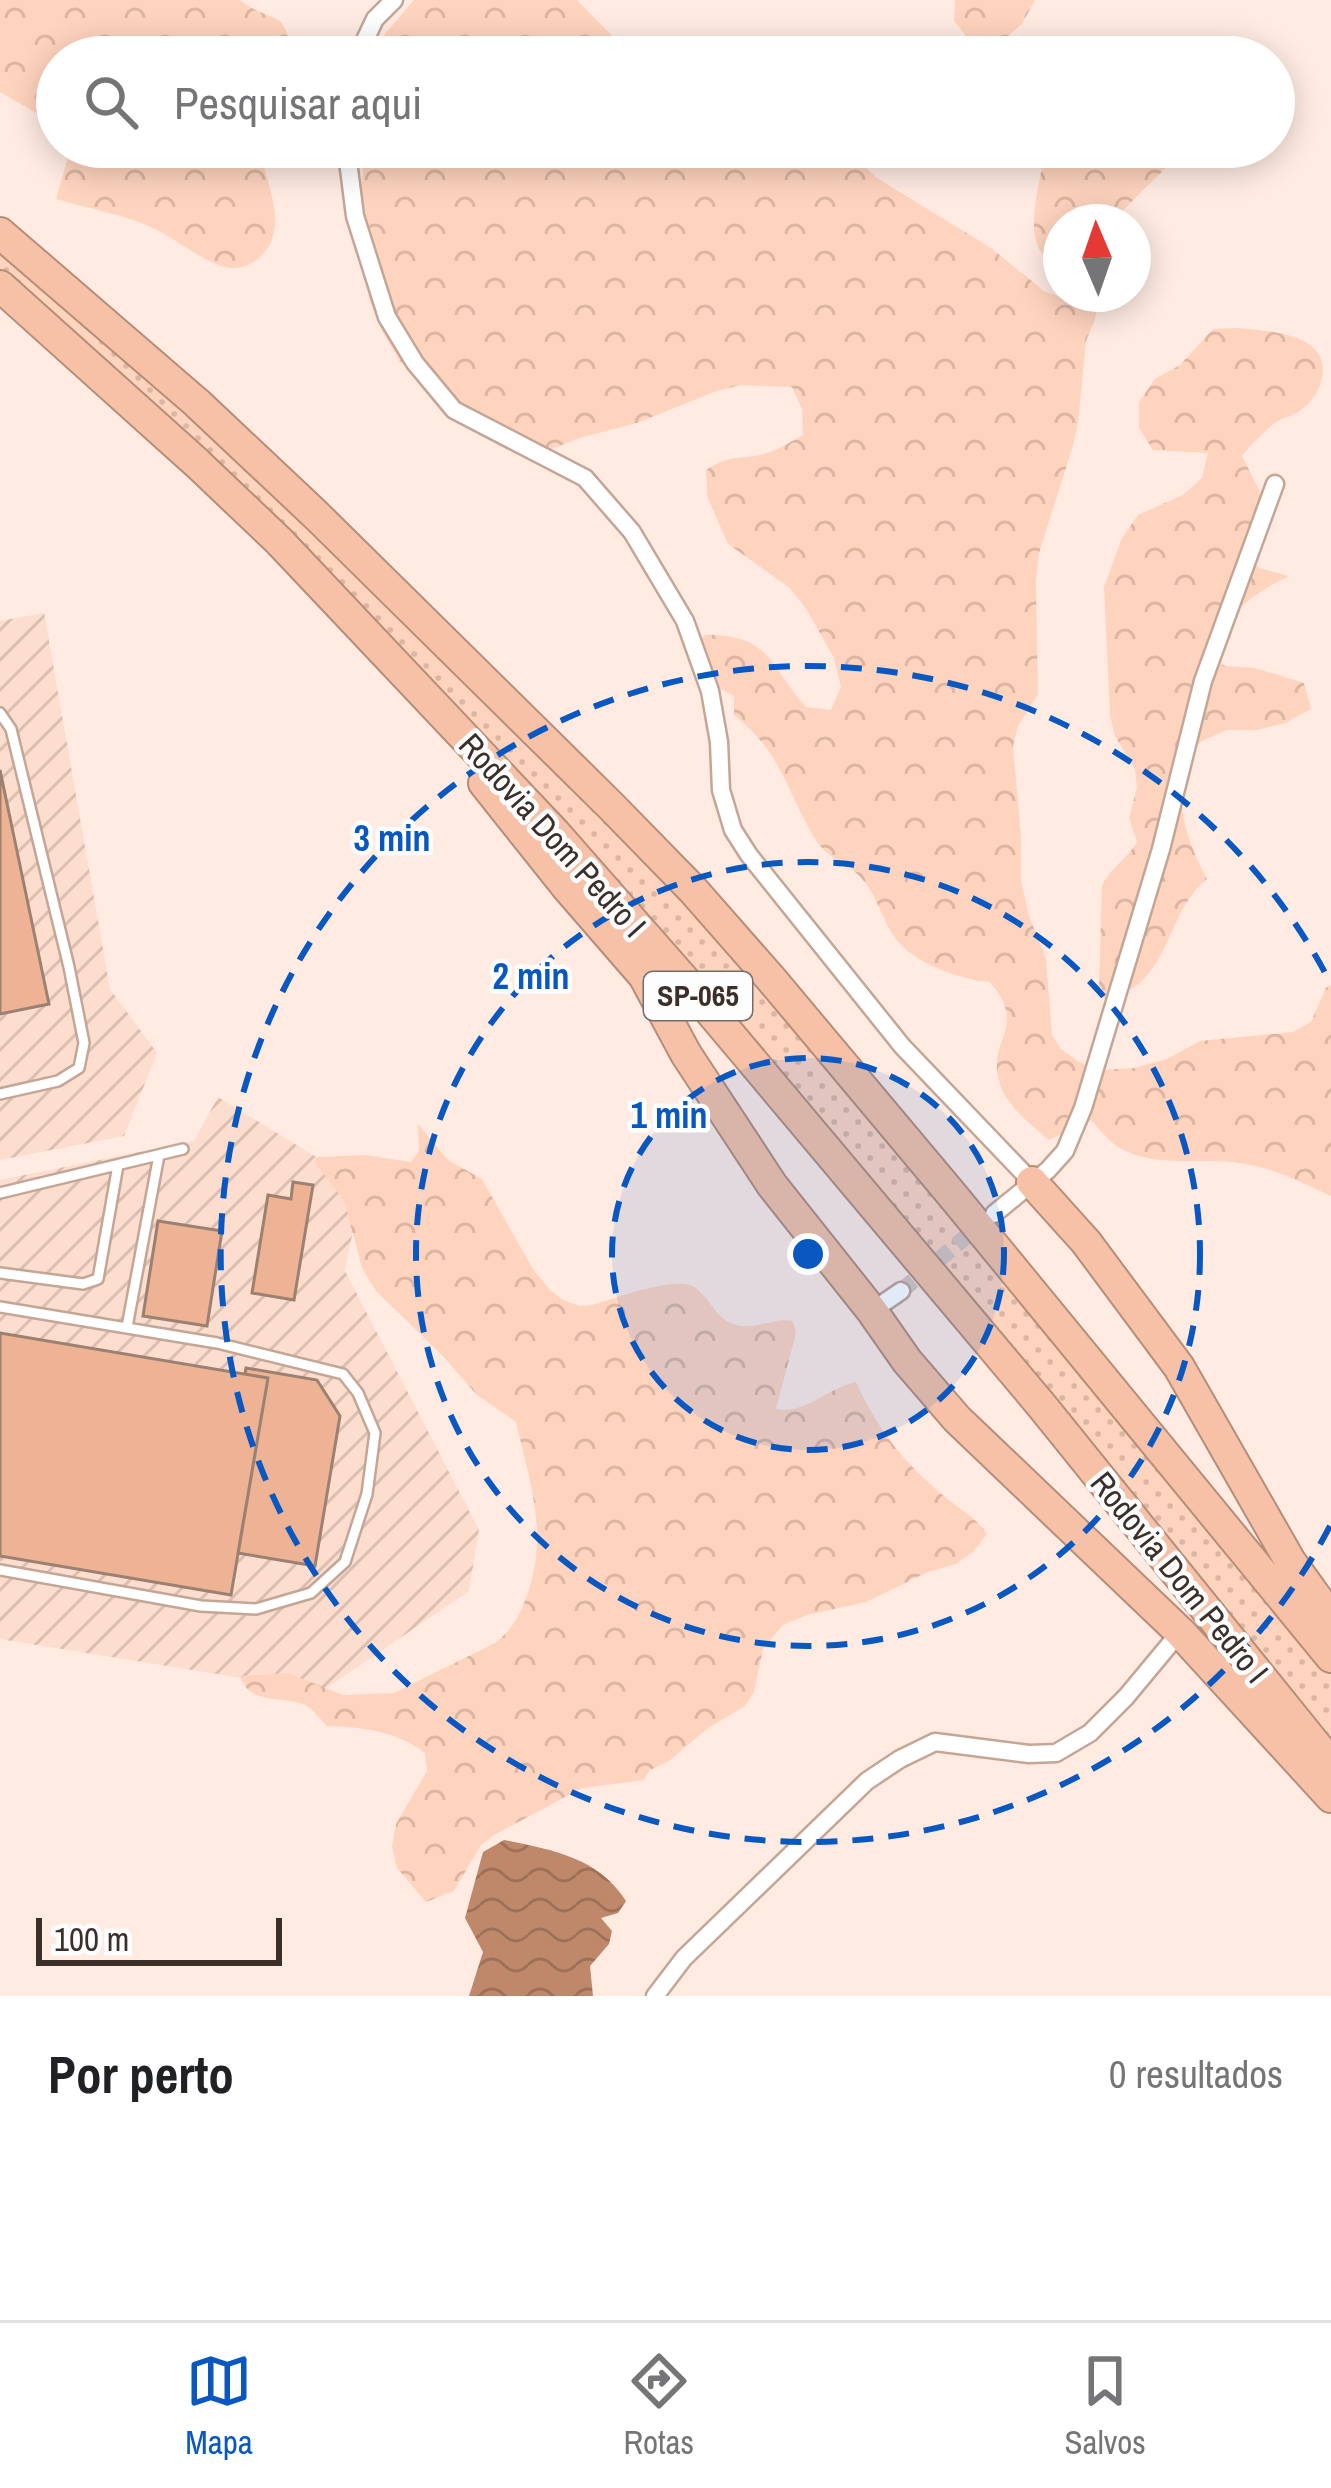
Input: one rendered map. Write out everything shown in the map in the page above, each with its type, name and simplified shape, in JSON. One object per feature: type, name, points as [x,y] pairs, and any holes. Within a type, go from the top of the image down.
[{"type":"highway","name":"Rodovia Dom Pedro I","points":[[0,233],[196,403],[317,516],[693,890],[923,1160],[1331,1657]]},
{"type":"highway","name":"Rodovia Dom Pedro I","points":[[0,286],[279,541],[554,832],[685,980],[1028,1390],[1331,1764]]},
{"type":"highway","points":[[279,541],[644,976],[686,1054],[772,1185],[957,1419],[1180,1632],[1331,1797]]},
{"type":"highway","points":[[1032,1182],[1086,1242],[1179,1366],[1289,1561],[1331,1618]]},
{"type":"street","points":[[367,36],[375,19],[394,0]]},
{"type":"street","points":[[349,168],[355,216],[387,317],[415,363],[454,410],[585,478],[632,532],[685,621],[710,691],[721,790],[733,830],[902,1046],[1032,1182]]},
{"type":"street","points":[[994,1214],[1065,1150],[1083,1108],[1161,849],[1202,681],[1275,484]]},
{"type":"street","points":[[872,1311],[901,1291]]},
{"type":"street","points":[[655,1996],[685,1958],[867,1781],[934,1742],[1056,1753],[1090,1733],[1180,1632]]},
{"type":"lane","points":[[0,713],[11,730],[83,1043],[79,1068],[68,1075],[0,1094]]},
{"type":"lane","points":[[0,1193],[183,1149]]},
{"type":"lane","points":[[127,1328],[159,1155]]},
{"type":"lane","points":[[0,1273],[83,1284],[98,1279],[118,1165]]},
{"type":"lane","points":[[0,1307],[218,1343],[343,1373],[358,1393],[375,1433],[367,1494],[345,1562],[311,1593],[256,1609],[201,1606],[0,1570]]},
{"type":"shaded area","points":[[44,613],[110,989],[157,1053],[124,1136],[0,1160],[0,621]]},
{"type":"shaded area","points":[[218,1097],[362,1185],[345,1271],[479,1530],[469,1591],[322,1691],[0,1639],[0,1180],[194,1141]]},
{"type":"green space","points":[[0,0],[240,0],[276,18],[288,36],[36,36],[36,113],[0,92]]},
{"type":"green space","points":[[414,0],[577,0],[612,36],[383,36]]},
{"type":"green space","points":[[955,0],[1035,0],[1022,24],[1008,36],[966,36],[954,21]]},
{"type":"green space","points":[[65,168],[264,168],[274,230],[263,254],[252,263],[230,268],[144,224],[56,199]]},
{"type":"green space","points":[[363,168],[866,168],[991,248],[1043,290],[1043,312],[1096,312],[1086,341],[1072,449],[1039,553],[1038,694],[1018,726],[1013,746],[1021,880],[1046,958],[1052,1035],[1079,1062],[1100,1070],[1134,1068],[1167,1059],[1200,1041],[1293,1032],[1311,1022],[1331,985],[1331,1196],[1258,1166],[1132,1154],[1114,1144],[1091,1120],[1049,1140],[1020,1114],[999,1081],[998,1054],[1006,1011],[990,982],[937,968],[901,945],[862,879],[818,844],[773,757],[734,715],[734,696],[706,681],[694,658],[704,635],[756,646],[806,707],[831,710],[841,687],[834,658],[807,610],[790,588],[728,544],[707,496],[706,470],[730,459],[768,453],[803,435],[802,409],[792,387],[740,385],[530,457],[449,414],[399,360],[369,299],[358,211]]},
{"type":"green space","points":[[1042,168],[1166,168],[1129,204],[1043,204],[1043,254],[1034,229]]},
{"type":"green space","points":[[0,246],[194,415],[696,910],[1331,1670],[1331,1746],[740,1033],[0,275]]},
{"type":"green space","points":[[1213,329],[1279,333],[1307,343],[1317,351],[1322,378],[1308,403],[1272,425],[1242,456],[1268,508],[1251,560],[1259,568],[1289,576],[1239,609],[1203,656],[1226,666],[1255,668],[1304,683],[1311,709],[1285,723],[1227,730],[1202,741],[1183,757],[1184,820],[1207,879],[1187,902],[1153,968],[1136,986],[1109,1001],[1102,997],[1099,986],[1102,886],[1137,842],[1129,818],[1137,788],[1135,769],[1115,736],[1110,716],[1104,587],[1122,538],[1138,515],[1183,495],[1202,478],[1208,453],[1153,450],[1139,428],[1139,402],[1155,379],[1180,365]]},
{"type":"green space","points":[[418,1124],[448,1160],[482,1179],[533,1269],[563,1300],[592,1305],[644,1289],[685,1284],[700,1291],[723,1318],[736,1325],[793,1321],[796,1333],[776,1409],[806,1405],[856,1382],[904,1458],[987,1534],[956,1564],[866,1602],[783,1625],[763,1649],[754,1692],[745,1706],[650,1770],[644,1780],[582,1788],[494,1835],[481,1845],[454,1891],[426,1902],[397,1868],[392,1847],[396,1824],[427,1771],[425,1753],[379,1732],[327,1726],[305,1705],[253,1693],[241,1680],[242,1676],[288,1673],[343,1695],[394,1693],[495,1643],[516,1619],[529,1589],[537,1526],[516,1422],[477,1395],[376,1291],[362,1268],[344,1200],[314,1162],[318,1157],[365,1155],[411,1162],[419,1151]]},
{"type":"water","points":[[504,1840],[588,1865],[626,1901],[618,1913],[601,1918],[612,1931],[609,1944],[590,1966],[593,1996],[469,1996],[483,1952],[465,1918],[483,1852]]},
{"type":"building","points":[[0,770],[49,1004],[0,1014]]},
{"type":"building","points":[[293,1182],[313,1185],[294,1300],[252,1293],[268,1195],[291,1199]]},
{"type":"building","points":[[158,1221],[222,1231],[207,1326],[143,1316]]},
{"type":"building","points":[[0,1333],[268,1378],[231,1595],[0,1556]]},
{"type":"building","points":[[246,1368],[317,1380],[340,1416],[315,1566],[238,1553],[268,1378],[245,1374]]},
{"type":"tunnel","points":[[901,1291],[984,1222]]}]
